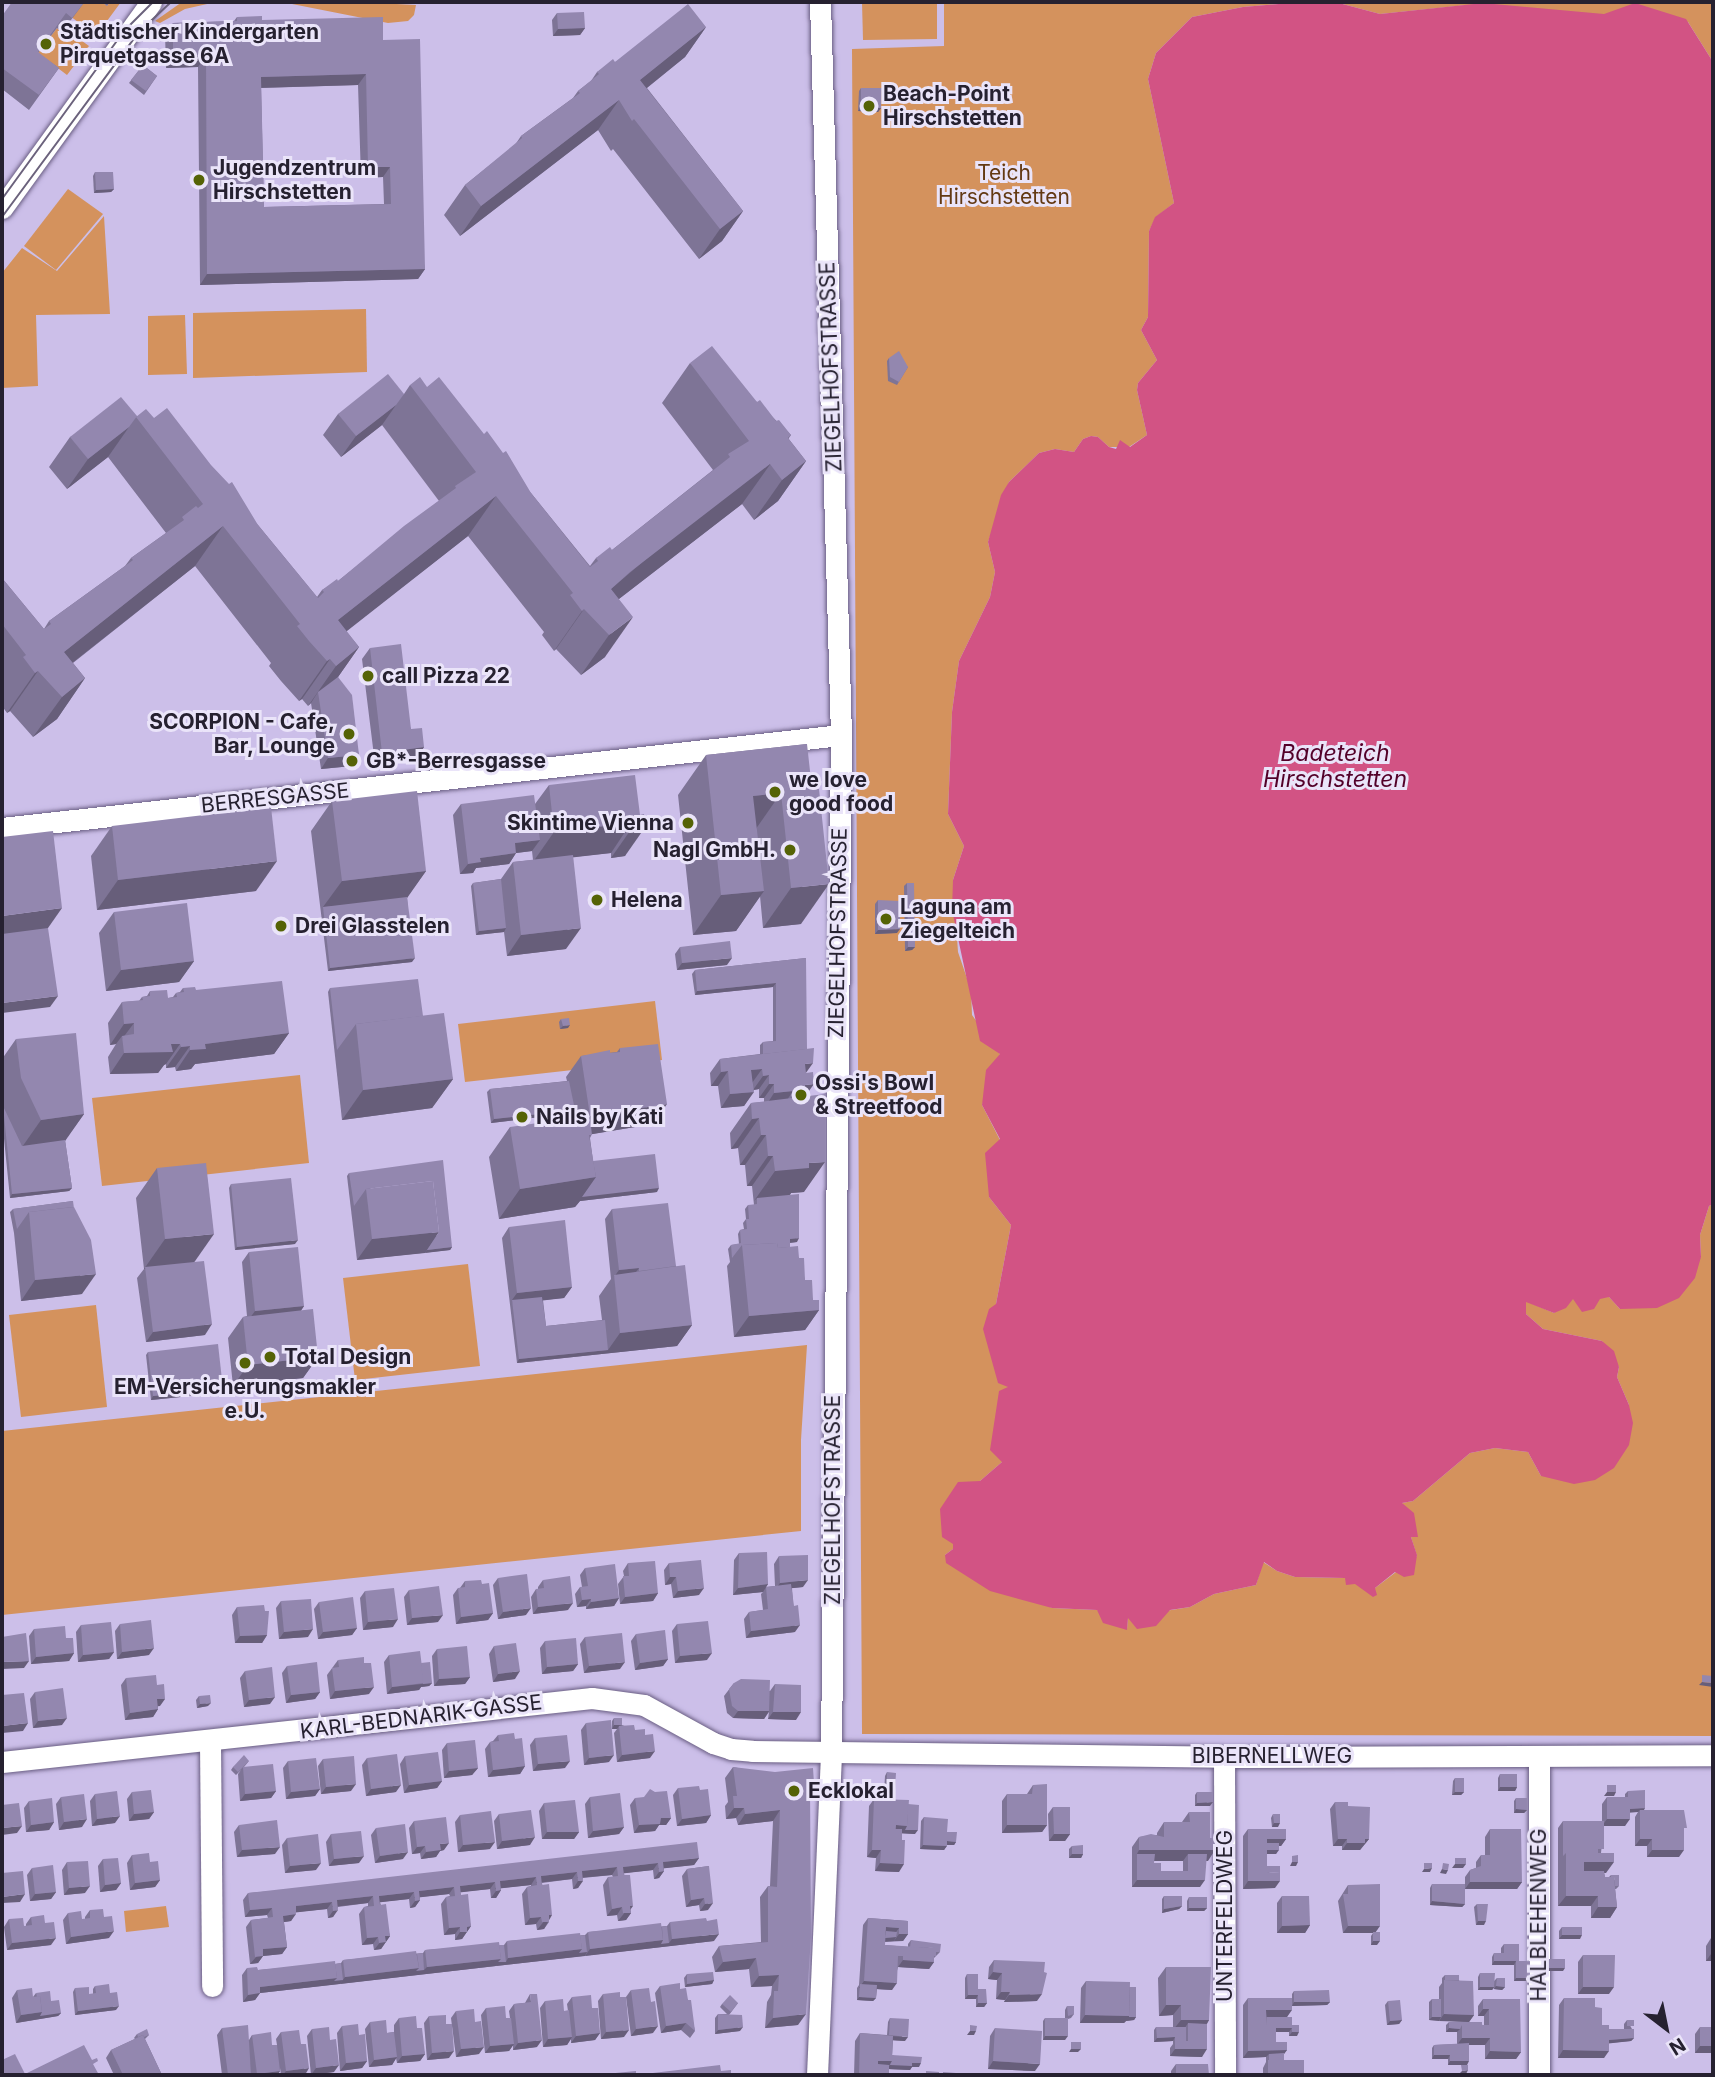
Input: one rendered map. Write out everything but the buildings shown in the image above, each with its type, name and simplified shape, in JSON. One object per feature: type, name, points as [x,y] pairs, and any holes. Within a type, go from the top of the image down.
[{"type":"street","points":[[2,208],[151,2]]},
{"type":"street","name":"ZIEGELHOFSTRASSE","points":[[817,2075],[831,1753],[841,735],[820,2]]},
{"type":"street","name":"BERRESGASSE","points":[[2,828],[841,735]]},
{"type":"street","name":"KARL-BEDNARIK-GASSE","points":[[2,1762],[210,1742],[592,1698],[644,1705],[731,1749],[831,1753]]},
{"type":"street","points":[[210,1742],[212,1986]]},
{"type":"street","name":"BIBERNELLWEG","points":[[831,1753],[1224,1757],[1713,1755]]},
{"type":"street","name":"HALBLEHENWEG","points":[[1539,1756],[1539,2075]]},
{"type":"street","name":"UNTERFELDWEG","points":[[1224,1757],[1225,2075]]},
{"type":"green space","points":[[75,2],[102,2],[107,6],[110,2],[121,2],[93,40],[75,27],[78,22],[66,13]]},
{"type":"green space","points":[[182,2],[216,2],[185,9],[160,23],[155,21]]},
{"type":"green space","points":[[255,2],[416,5],[414,15],[408,21],[388,23],[292,4]]},
{"type":"green space","points":[[862,2],[937,2],[937,39],[863,40]]},
{"type":"green space","name":"Teich Hirschstetten","points":[[944,2],[1301,2],[1243,7],[1192,17],[1156,53],[1148,79],[1174,203],[1156,217],[1149,231],[1148,317],[1141,330],[1157,360],[1138,383],[1137,390],[1147,435],[1129,447],[1109,447],[1098,437],[1091,436],[1083,439],[1074,452],[1055,449],[1039,453],[1009,482],[988,542],[995,572],[990,597],[959,661],[952,712],[948,814],[964,846],[953,880],[958,952],[971,990],[972,1015],[1000,1054],[982,1105],[1000,1140],[989,1197],[1011,1225],[996,1304],[1008,1387],[1002,1462],[980,1481],[953,1549],[945,1555],[1052,1608],[1097,1610],[1127,1629],[1128,1617],[1190,1607],[1214,1594],[1256,1585],[1263,1562],[1277,1571],[1295,1577],[1345,1578],[1375,1588],[1417,1556],[1411,1537],[1417,1537],[1402,1503],[1413,1501],[1470,1453],[1495,1448],[1528,1452],[1541,1476],[1629,1405],[1617,1377],[1619,1367],[1602,1341],[1543,1329],[1526,1314],[1526,1301],[1554,1313],[1573,1298],[1609,1297],[1620,1309],[1701,1257],[1700,1235],[1709,1206],[1713,1204],[1713,1736],[862,1734],[852,49],[944,46]]},
{"type":"green space","points":[[1335,2],[1713,2],[1713,62],[1688,22],[1467,5],[1380,14]]},
{"type":"green space","points":[[57,28],[68,36],[71,33],[89,46],[67,75],[38,53]]},
{"type":"green space","points":[[68,189],[103,214],[56,270],[24,246]]},
{"type":"green space","points":[[104,216],[110,314],[36,315],[38,386],[2,388],[2,273],[22,248],[57,271]]},
{"type":"green space","points":[[366,309],[367,372],[193,378],[193,313]]},
{"type":"green space","points":[[185,315],[187,374],[148,375],[148,316]]},
{"type":"green space","points":[[655,1001],[662,1060],[465,1082],[458,1024]]},
{"type":"green space","points":[[300,1075],[309,1163],[102,1186],[92,1098]]},
{"type":"green space","points":[[468,1264],[480,1366],[355,1380],[343,1278]]},
{"type":"green space","points":[[96,1305],[107,1407],[21,1417],[9,1315]]},
{"type":"green space","points":[[807,1345],[801,1440],[801,1531],[2,1615],[2,1431]]},
{"type":"green space","points":[[166,1906],[169,1927],[126,1932],[124,1911]]},
{"type":"water","name":"Badeteich Hirschstetten","points":[[1335,2],[1380,14],[1483,3],[1604,14],[1635,3],[1686,19],[1713,62],[1713,1204],[1709,1206],[1700,1235],[1701,1257],[1695,1278],[1679,1298],[1657,1308],[1620,1309],[1609,1297],[1600,1299],[1594,1309],[1582,1312],[1573,1299],[1566,1308],[1554,1313],[1526,1302],[1526,1314],[1543,1329],[1602,1341],[1614,1351],[1619,1367],[1617,1377],[1629,1405],[1633,1423],[1629,1445],[1614,1468],[1595,1480],[1574,1484],[1541,1476],[1528,1452],[1495,1448],[1470,1453],[1413,1501],[1402,1503],[1414,1513],[1418,1537],[1411,1537],[1417,1555],[1414,1575],[1404,1577],[1395,1572],[1375,1588],[1377,1595],[1373,1597],[1355,1584],[1346,1585],[1345,1578],[1295,1577],[1277,1571],[1264,1562],[1256,1585],[1214,1594],[1190,1607],[1170,1610],[1156,1626],[1137,1629],[1128,1618],[1127,1630],[1103,1623],[1097,1610],[1052,1608],[990,1591],[946,1563],[945,1555],[953,1549],[953,1544],[942,1537],[940,1509],[958,1482],[980,1481],[1002,1462],[990,1450],[999,1391],[1008,1387],[998,1383],[983,1329],[989,1309],[996,1304],[1011,1225],[989,1197],[985,1153],[1000,1139],[982,1105],[986,1070],[1000,1054],[980,1041],[952,910],[953,880],[964,846],[948,814],[952,712],[959,661],[990,597],[995,572],[988,542],[1001,495],[1009,482],[1039,453],[1055,449],[1074,452],[1083,439],[1091,436],[1098,437],[1109,447],[1116,449],[1120,440],[1130,447],[1147,435],[1137,390],[1138,383],[1157,360],[1141,330],[1148,317],[1149,231],[1155,217],[1174,203],[1148,79],[1156,53],[1192,17],[1243,7]]},
{"type":"tram line","points":[[2,199],[124,31],[153,2]]},
{"type":"tram line","points":[[2,217],[138,33],[171,2]]},
{"type":"place","name":"Städtischer Kindergarten Pirquetgasse 6A","points":[[46,44]]},
{"type":"place","name":"Beach-Point Hirschstetten","points":[[869,106]]},
{"type":"place","name":"Jugendzentrum Hirschstetten","points":[[199,180]]},
{"type":"place","name":"call Pizza 22","points":[[368,676]]},
{"type":"place","name":"SCORPION - Cafe, Bar, Lounge","points":[[349,734]]},
{"type":"place","name":"GB*-Berresgasse","points":[[352,761]]},
{"type":"place","name":"we love good food","points":[[775,792]]},
{"type":"place","name":"Skintime Vienna","points":[[688,823]]},
{"type":"place","name":"Nagl GmbH.","points":[[790,850]]},
{"type":"place","name":"Helena","points":[[597,900]]},
{"type":"place","name":"Laguna am Ziegelteich","points":[[886,919]]},
{"type":"place","name":"Drei Glasstelen","points":[[281,926]]},
{"type":"place","name":"Ossi's Bowl & Streetfood","points":[[801,1095]]},
{"type":"place","name":"Nails by Kati","points":[[522,1117]]},
{"type":"place","name":"Total Design","points":[[270,1357]]},
{"type":"place","name":"EM-Versicherungsmakler e.U.","points":[[245,1363]]},
{"type":"place","name":"Ecklokal","points":[[794,1791]]}]
